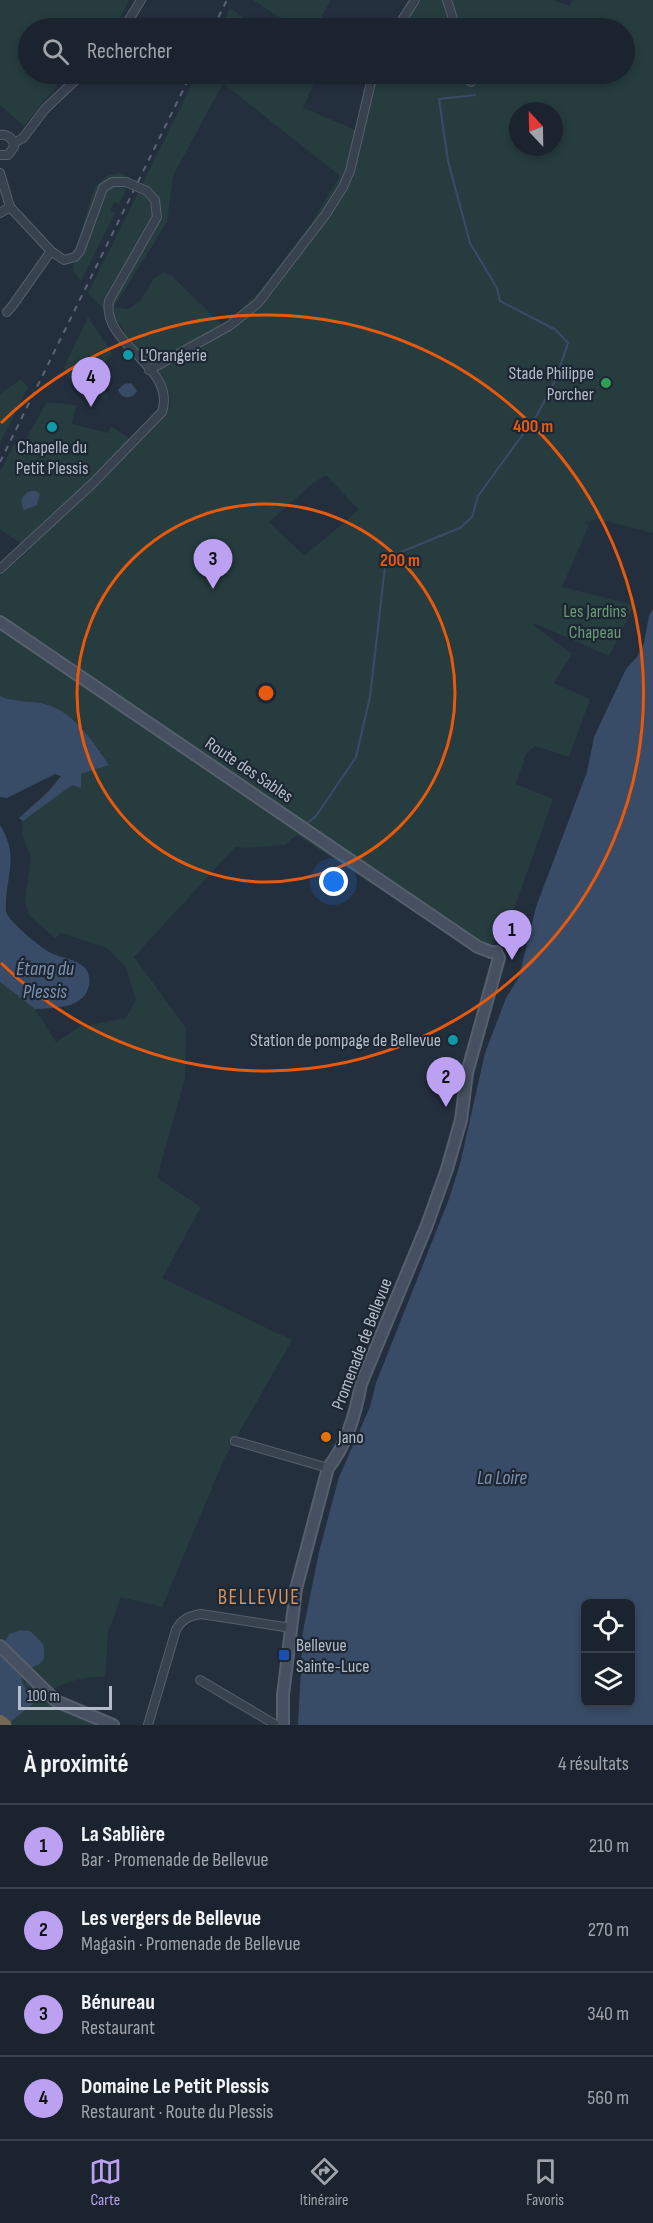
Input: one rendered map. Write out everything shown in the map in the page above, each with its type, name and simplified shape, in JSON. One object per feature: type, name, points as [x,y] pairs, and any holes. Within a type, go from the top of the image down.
[{"type":"highway","points":[[0,1722],[4,1725]]},
{"type":"street","points":[[130,18],[141,0]]},
{"type":"street","points":[[404,18],[416,0]]},
{"type":"street","points":[[447,0],[453,18]]},
{"type":"street","points":[[0,156],[10,154],[14,143],[23,138],[45,109],[71,84]]},
{"type":"street","points":[[149,370],[229,326],[258,303],[273,286],[343,187],[350,171],[371,84]]},
{"type":"street","points":[[0,135],[9,136],[14,143]]},
{"type":"street","points":[[0,173],[10,207],[51,251],[64,260],[75,257],[86,239],[99,194],[112,182],[126,182],[147,191],[155,200],[157,217],[109,301],[108,308],[113,326],[158,380],[164,405],[157,419],[53,521],[37,533],[0,569]]},
{"type":"street","points":[[0,213],[10,207]]},
{"type":"street","points":[[7,312],[51,251]]},
{"type":"street","name":"Route des Sables","points":[[0,621],[491,958]]},
{"type":"street","name":"Promenade de Bellevue","points":[[283,1725],[283,1695],[291,1628],[302,1566],[328,1468],[336,1460],[359,1401],[362,1384],[427,1225],[447,1169],[461,1120],[467,1073],[492,978],[491,958]]},
{"type":"street","points":[[235,1441],[328,1468]]},
{"type":"street","points":[[148,1725],[180,1622],[189,1616],[201,1614],[291,1628]]},
{"type":"street","points":[[0,1647],[50,1696],[62,1704],[113,1725]]},
{"type":"street","points":[[200,1680],[276,1725]]},
{"type":"green space","points":[[0,0],[129,0],[120,18],[18,18],[18,84],[58,84],[24,126],[0,105]]},
{"type":"green space","points":[[253,0],[331,0],[321,17],[323,18],[281,18]]},
{"type":"green space","name":"Les Jardins Chapeau","points":[[421,0],[553,0],[569,6],[573,0],[653,0],[653,533],[598,519],[583,523],[589,525],[562,587],[634,605],[609,656],[534,623],[533,625],[572,654],[554,683],[590,699],[569,757],[535,746],[526,754],[516,784],[553,799],[507,929],[490,946],[473,950],[297,835],[284,845],[235,847],[134,957],[186,1028],[185,1078],[157,1178],[201,1207],[162,1278],[292,1340],[225,1457],[162,1607],[121,1597],[108,1633],[105,1677],[63,1684],[43,1698],[94,1725],[6,1725],[32,1705],[32,1695],[21,1683],[23,1672],[31,1667],[9,1634],[0,1651],[0,982],[35,1009],[56,1042],[79,1027],[126,1018],[136,1000],[126,968],[107,948],[61,933],[55,938],[28,914],[25,900],[31,857],[22,835],[23,821],[72,784],[81,774],[109,764],[80,727],[62,712],[41,703],[0,696],[0,576],[30,550],[0,529],[0,472],[14,444],[21,447],[47,402],[76,405],[72,424],[108,433],[111,426],[136,443],[160,422],[169,408],[171,399],[161,375],[149,366],[120,325],[88,293],[192,84],[222,84],[173,176],[167,222],[115,307],[128,309],[141,300],[154,278],[163,273],[171,275],[223,326],[260,291],[310,225],[340,176],[224,84],[314,84],[303,108],[363,133],[374,84],[635,84],[635,18],[409,18]],"holes":[[[326,475],[359,510],[304,556],[269,522],[313,483]]]},
{"type":"green space","points":[[230,8],[244,18],[225,18]]},
{"type":"green space","points":[[120,173],[131,178],[119,204],[114,202],[110,210],[115,213],[81,281],[73,271],[75,251],[95,186],[108,175]]},
{"type":"green space","points":[[88,317],[113,355],[100,365],[93,376],[96,384],[104,388],[108,394],[107,399],[76,387],[64,368]]},
{"type":"green space","points":[[21,379],[28,387],[0,443],[0,394]]},
{"type":"water","points":[[131,383],[137,391],[134,395],[123,396],[118,390],[124,384]]},
{"type":"water","points":[[31,491],[40,494],[37,505],[24,510],[22,498]]},
{"type":"water","name":"La Loire","points":[[653,609],[653,1725],[298,1725],[303,1631],[319,1552],[339,1477],[370,1407],[376,1383],[449,1199],[460,1164],[485,1053],[506,998],[519,977],[536,907],[587,772],[594,737],[626,669],[637,657],[644,643],[649,616]]},
{"type":"water","points":[[0,696],[41,703],[62,712],[80,727],[109,765],[81,774],[81,788],[72,785],[23,821],[19,818],[48,792],[61,776],[55,774],[7,798],[0,797]]},
{"type":"water","name":"Étang du Plessis","points":[[0,825],[6,835],[10,854],[7,914],[20,929],[41,946],[51,953],[81,965],[86,970],[89,985],[86,993],[75,1003],[35,1009],[0,982]]},
{"type":"water","points":[[21,1630],[30,1631],[43,1644],[43,1660],[23,1672],[22,1677],[23,1684],[35,1700],[32,1705],[6,1725],[0,1725],[0,1651],[9,1634]]},
{"type":"waterway","points":[[306,824],[316,816],[356,757],[370,697],[386,558],[460,528],[472,517],[478,496],[537,415],[556,379],[568,343],[556,330],[500,301],[497,288],[470,243],[448,161],[439,99],[475,95]]},
{"type":"railway","points":[[218,18],[227,0]]},
{"type":"railway","points":[[0,462],[186,84]]},
{"type":"place","name":"L'Orangerie","points":[[128,355]]},
{"type":"place","name":"Stade Philippe Porcher","points":[[606,383]]},
{"type":"place","name":"Domaine Le Petit Plessis","points":[[91,407]]},
{"type":"place","name":"Chapelle du Petit Plessis","points":[[52,427]]},
{"type":"place","name":"Bénureau","points":[[213,589]]},
{"type":"place","name":"La Sablière","points":[[512,960]]},
{"type":"place","name":"Station de pompage de Bellevue","points":[[453,1040]]},
{"type":"place","name":"Les vergers de Bellevue","points":[[446,1107]]},
{"type":"place","name":"Jano","points":[[326,1437]]},
{"type":"place","name":"Bellevue Sainte-Luce","points":[[284,1655]]},
{"type":"district","name":"BELLEVUE","points":[[259,1597]]}]
